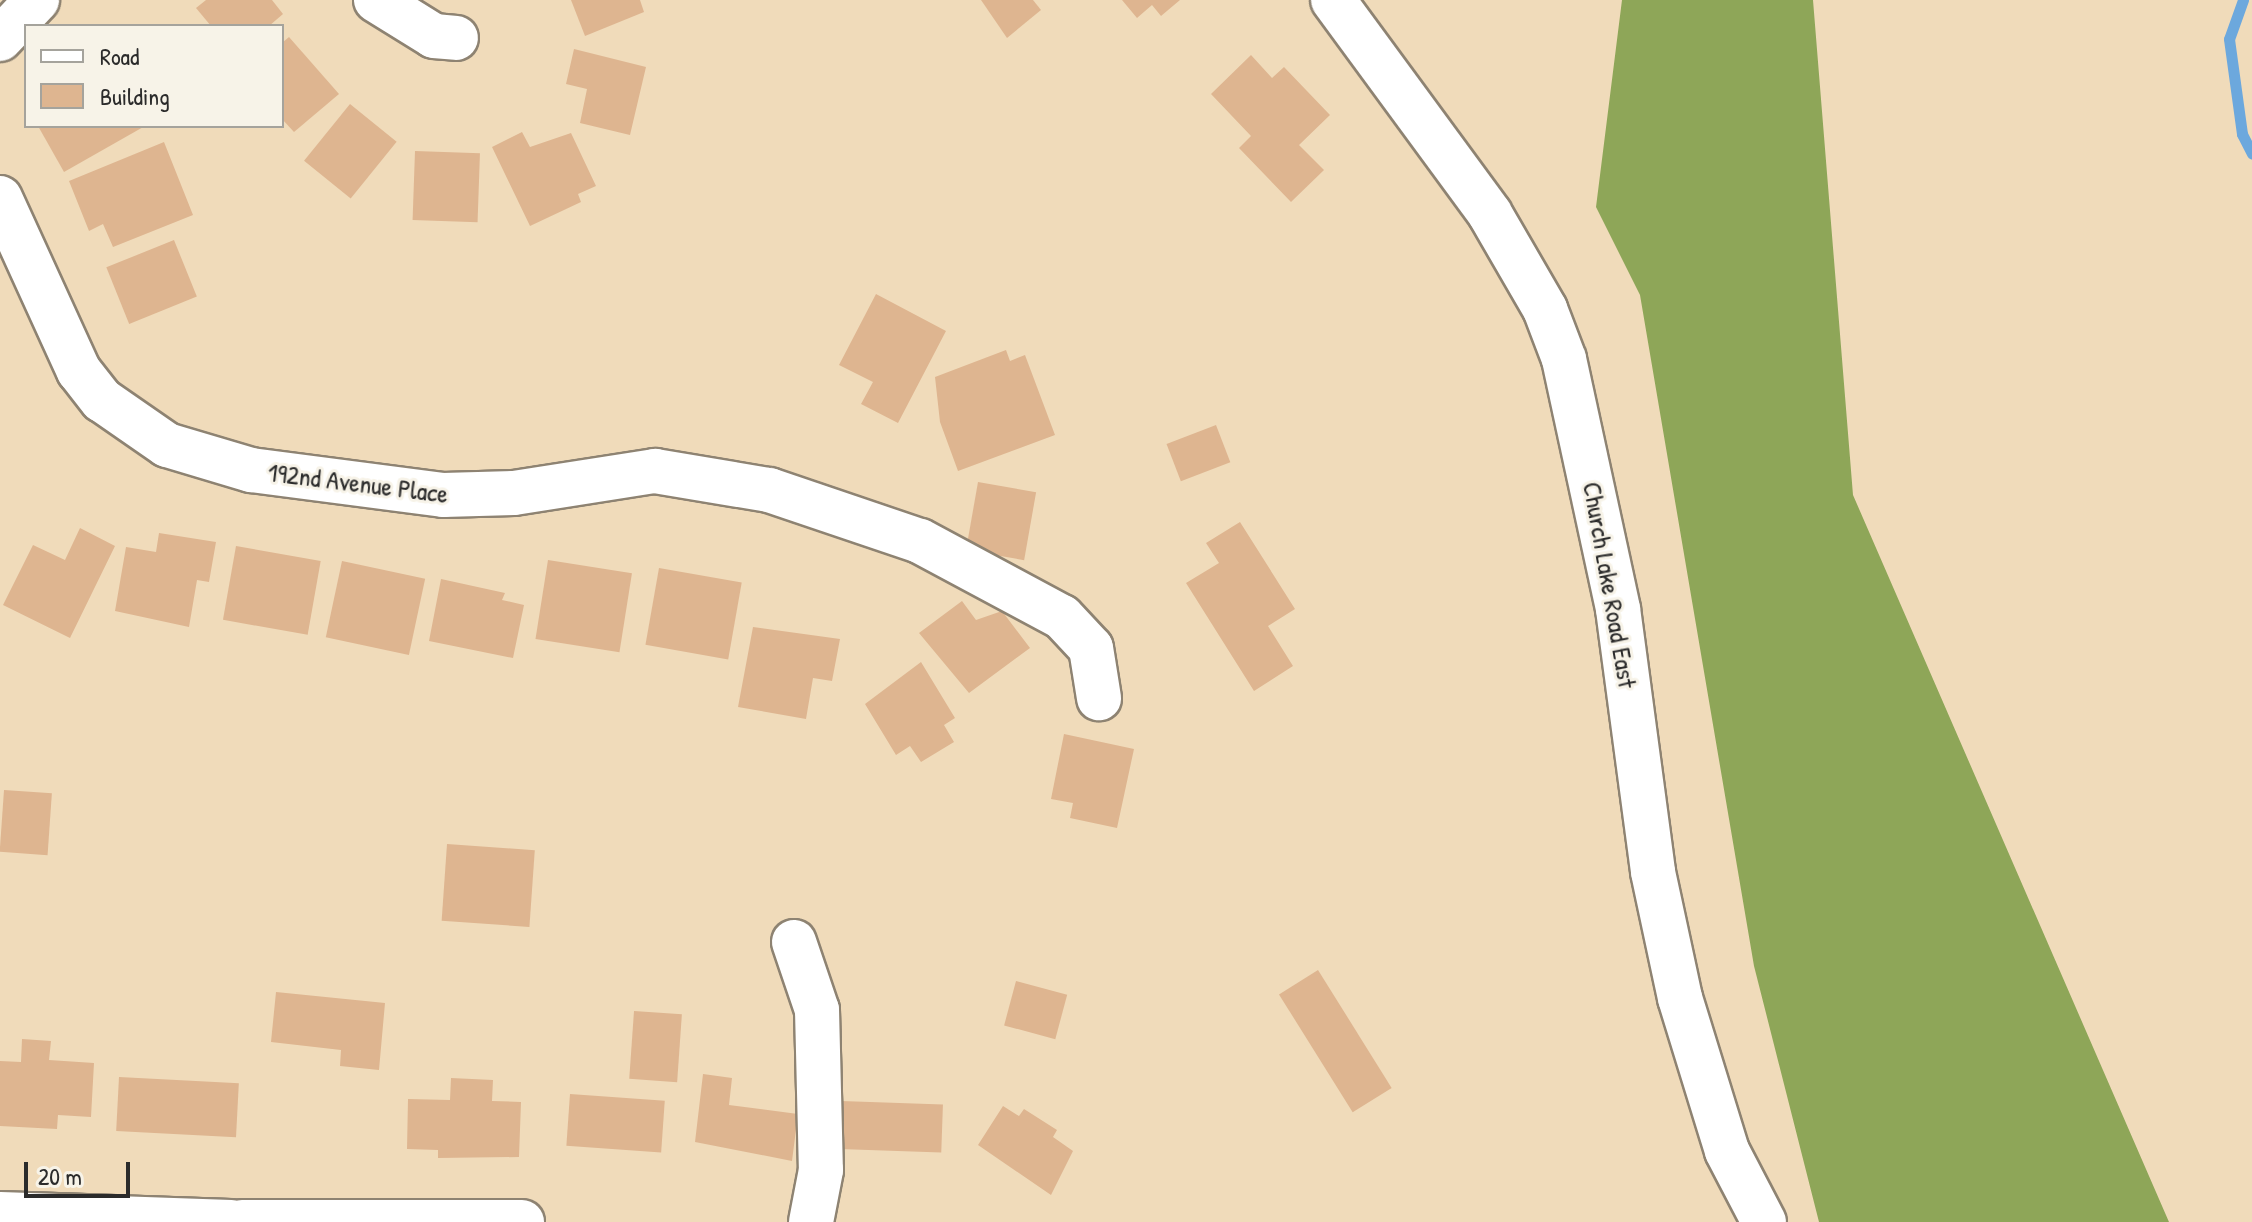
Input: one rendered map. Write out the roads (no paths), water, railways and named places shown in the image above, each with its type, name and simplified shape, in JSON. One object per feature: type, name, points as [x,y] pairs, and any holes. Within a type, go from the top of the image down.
[{"type":"street","points":[[0,39],[37,0]]},
{"type":"street","points":[[376,0],[434,36],[456,38]]},
{"type":"street","name":"Church Lake Road East","points":[[1333,0],[1490,214],[1545,309],[1564,359],[1618,609],[1653,872],[1680,998],[1727,1151],[1764,1222]]},
{"type":"street","name":"192nd Avenue Place","points":[[0,198],[79,371],[123,417],[167,445],[251,470],[443,495],[514,493],[655,471],[769,490],[853,515],[920,541],[1075,626],[1091,648],[1099,698]]},
{"type":"street","points":[[794,942],[817,1010],[821,1170],[811,1222]]},
{"type":"street","points":[[0,1214],[231,1222]]},
{"type":"street","points":[[242,1222],[522,1222]]},
{"type":"waterway","points":[[2243,0],[2229,39],[2242,134],[2252,154]]}]
